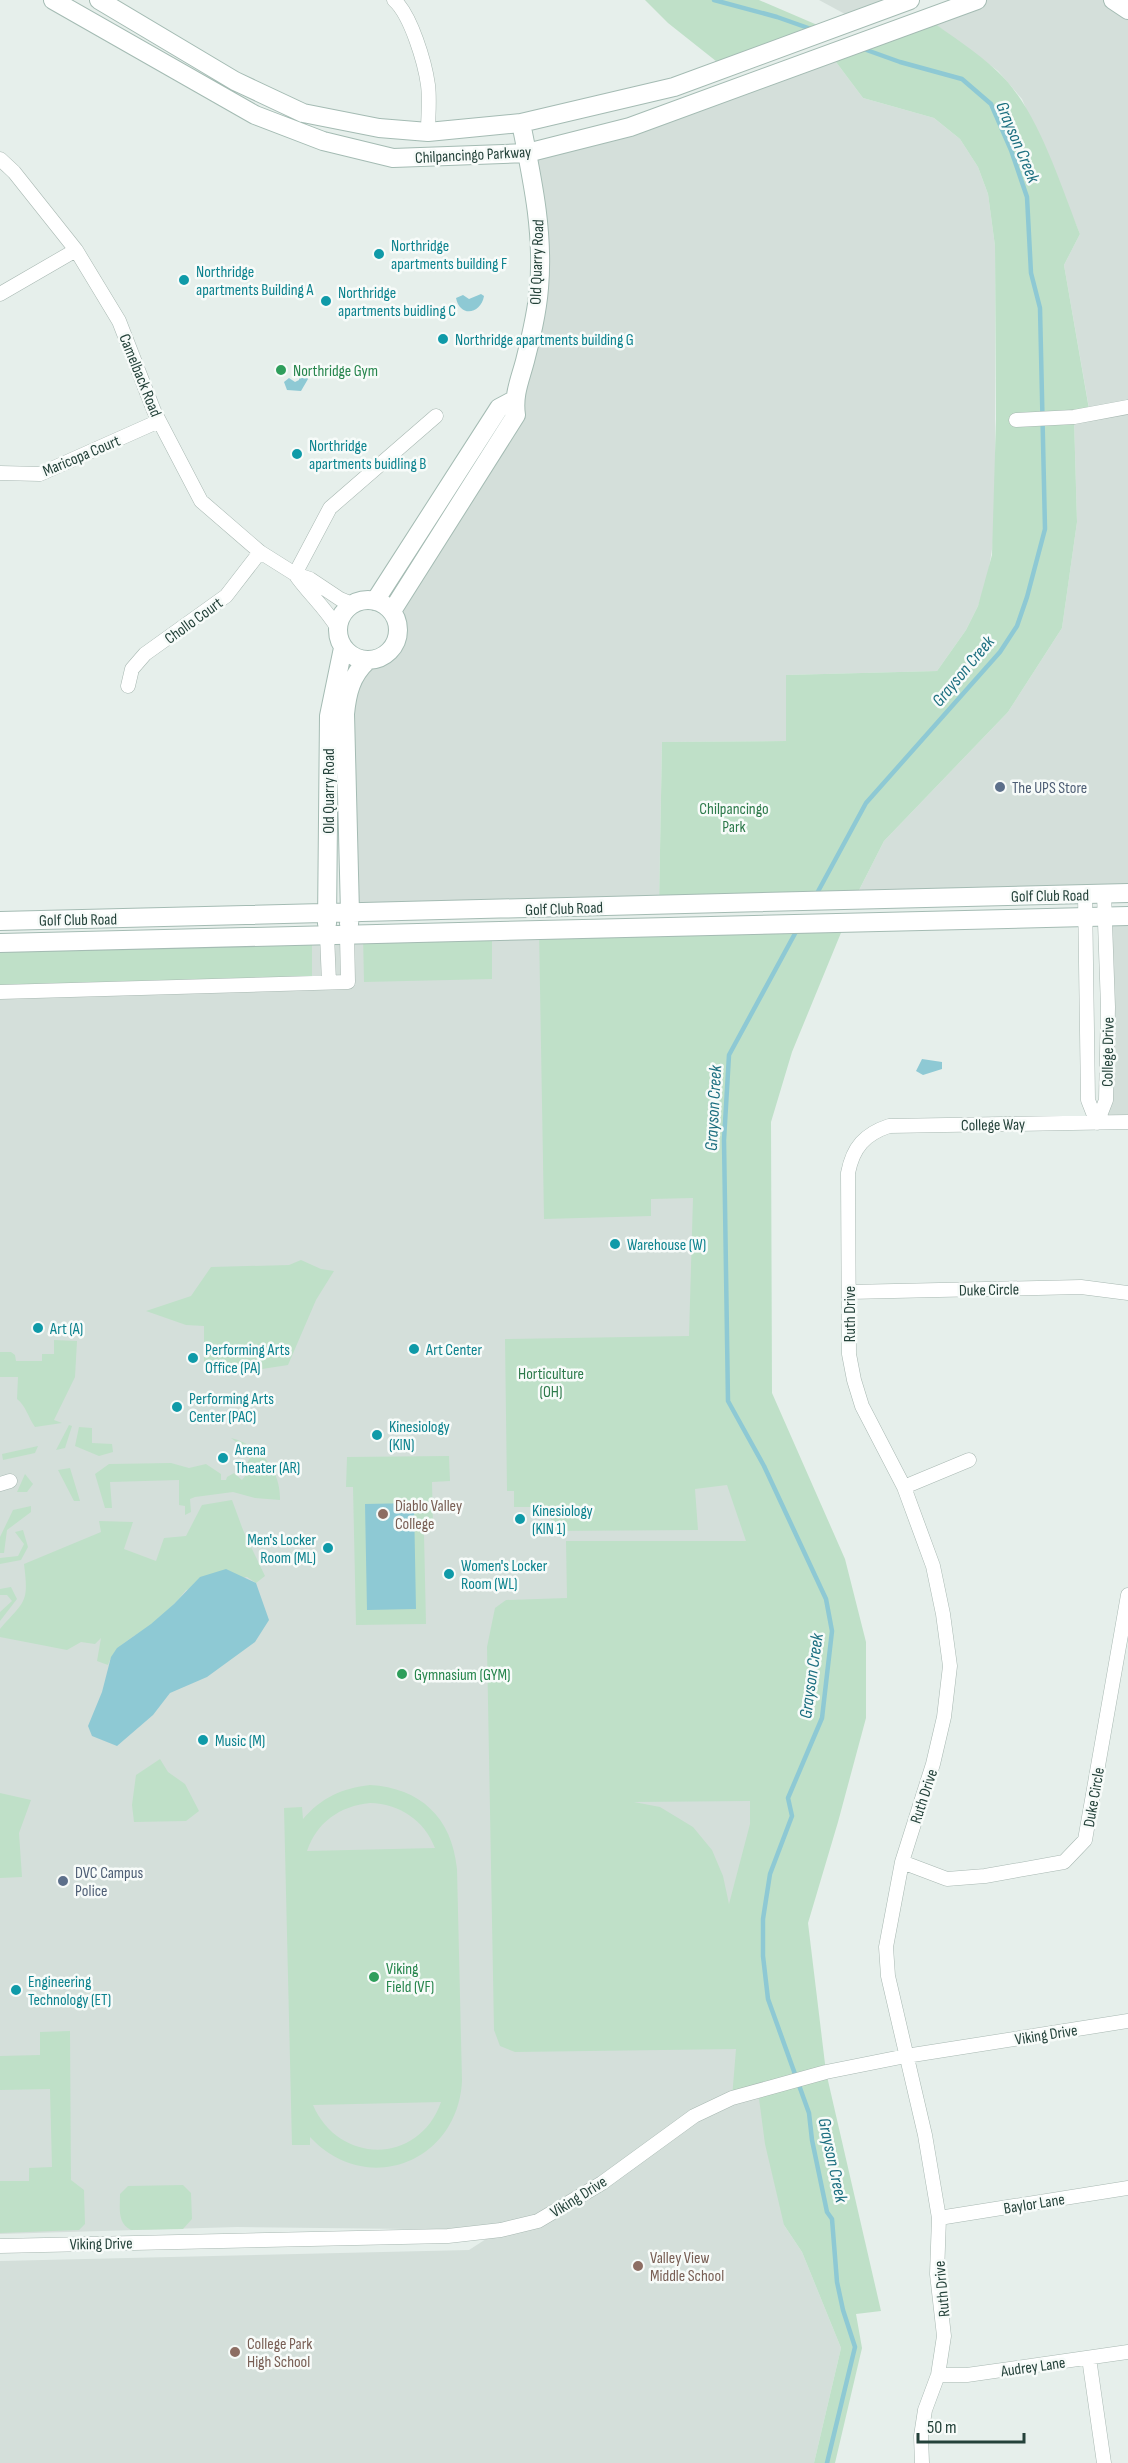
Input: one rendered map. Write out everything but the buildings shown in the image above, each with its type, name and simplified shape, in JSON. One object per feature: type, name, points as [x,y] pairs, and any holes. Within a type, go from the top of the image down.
[{"type":"street","name":"Chilpancingo Parkway","points":[[53,0],[255,116],[323,141],[393,158],[527,153],[630,127],[977,0]]},
{"type":"street","name":"Chilpancingo Parkway","points":[[99,0],[235,81],[303,113],[379,128],[428,132],[521,123],[674,87],[910,0]]},
{"type":"street","points":[[394,0],[405,14],[426,73],[429,88],[428,132]]},
{"type":"street","points":[[877,37],[890,25],[931,4],[933,0]]},
{"type":"street","points":[[1113,0],[1128,10]]},
{"type":"street","points":[[706,99],[709,93],[723,83],[774,64],[789,54],[796,42]]},
{"type":"street","name":"Old Quarry Road","points":[[347,935],[350,913],[345,714],[351,683],[358,670],[368,661],[385,656],[396,642],[398,628],[392,611],[516,415],[514,400],[533,327],[539,289],[540,248],[538,207],[521,123]]},
{"type":"street","name":"Camelback Road","points":[[0,159],[14,172],[76,250],[119,321],[159,420],[201,501],[260,552],[295,574],[310,579],[340,599],[352,604]]},
{"type":"street","points":[[0,294],[76,250]]},
{"type":"street","points":[[375,601],[499,408],[514,400]]},
{"type":"street","points":[[1016,420],[1056,419],[1128,407]]},
{"type":"street","points":[[295,574],[330,508],[436,416]]},
{"type":"street","name":"Maricopa Court","points":[[0,472],[40,474],[159,420]]},
{"type":"street","name":"Chollo Court","points":[[128,686],[132,669],[145,654],[226,596],[260,552]]},
{"type":"street","name":"Camelback Road","points":[[295,574],[304,587],[320,602],[338,629]]},
{"type":"street","points":[[338,629],[340,619],[352,604],[359,601],[375,601],[392,611]]},
{"type":"street","name":"Old Quarry Road","points":[[327,935],[329,716],[343,648],[338,629]]},
{"type":"street","points":[[343,648],[350,655],[368,661]]},
{"type":"street","name":"Golf Club Road","points":[[0,921],[1128,893]]},
{"type":"street","name":"College Drive","points":[[1085,894],[1088,1100],[1097,1123]]},
{"type":"street","name":"College Drive","points":[[1097,1123],[1106,1100],[1108,1007],[1104,894]]},
{"type":"street","name":"Golf Club Road","points":[[0,943],[1128,916]]},
{"type":"street","points":[[327,935],[329,982]]},
{"type":"street","points":[[0,992],[348,982],[347,935]]},
{"type":"street","name":"College Way","points":[[862,1140],[875,1131],[890,1126],[1128,1122]]},
{"type":"street","name":"Ruth Drive","points":[[862,1140],[851,1158],[848,1173],[849,1354],[862,1406],[904,1487],[933,1566],[943,1614],[950,1666],[944,1717],[933,1764],[902,1862],[886,1947],[888,1976],[925,2135],[939,2217],[937,2274],[944,2336],[938,2375],[925,2410],[921,2436],[922,2463]]},
{"type":"street","name":"Duke Circle","points":[[849,1292],[1082,1287],[1128,1293]]},
{"type":"street","points":[[904,1487],[969,1460]]},
{"type":"street","points":[[0,1478],[10,1481],[0,1484]]},
{"type":"street","name":"Duke Circle","points":[[902,1862],[947,1879],[985,1876],[1064,1862],[1085,1840],[1128,1595]]},
{"type":"street","name":"Viking Drive","points":[[0,2246],[448,2236],[501,2230],[538,2221],[602,2183],[694,2115],[732,2098],[826,2072],[906,2056],[1128,2021]]},
{"type":"street","name":"Baylor Lane","points":[[939,2217],[1128,2188]]},
{"type":"street","name":"Audrey Lane","points":[[938,2375],[967,2375],[1128,2352]]},
{"type":"street","points":[[1089,2358],[1104,2463]]},
{"type":"shaded area","points":[[819,0],[910,0],[856,20]]},
{"type":"shaded area","points":[[977,0],[1113,0],[1128,10],[1128,893],[854,900],[884,841],[1008,712],[1062,628],[1077,522],[1074,417],[1090,414],[1064,265],[1080,234],[1022,99],[998,71],[927,18]]},
{"type":"shaded area","points":[[830,54],[863,98],[934,118],[960,139],[978,167],[988,194],[995,246],[995,530],[987,581],[966,630],[937,671],[786,675],[786,741],[662,742],[659,905],[350,913],[345,714],[367,661],[385,655],[394,647],[398,636],[396,619],[516,415],[539,289],[527,153]]},
{"type":"shaded area","points":[[1128,916],[1128,1122],[1097,1123],[1106,1100],[1104,917]]},
{"type":"shaded area","name":"Diablo Valley College","points":[[766,925],[707,1368],[811,1602],[784,2225],[802,2252],[841,2348],[814,2463],[0,2463],[0,2261],[469,2250],[500,2230],[237,2227],[0,2234],[0,943]]},
{"type":"green space","points":[[645,0],[759,0],[829,30],[726,69],[668,23]]},
{"type":"green space","name":"Chilpancingo Park","points":[[927,18],[980,57],[1011,86],[1036,125],[1080,234],[1064,265],[1090,415],[1074,418],[1077,522],[1062,628],[1008,712],[884,841],[854,900],[659,905],[662,742],[786,741],[786,675],[937,671],[966,630],[978,606],[992,555],[996,419],[995,246],[988,194],[978,167],[960,139],[934,118],[863,98],[830,54]]},
{"type":"green space","name":"Horticulture (OH)","points":[[845,923],[792,1052],[771,1122],[772,1393],[845,1559],[866,1642],[866,1718],[808,1923],[826,2072],[881,2311],[856,2314],[862,2348],[835,2463],[814,2463],[841,2348],[802,2252],[784,2225],[765,2144],[758,2091],[732,2098],[736,2049],[515,2052],[500,2046],[494,2030],[487,1647],[495,1608],[506,1600],[567,1598],[566,1541],[746,1541],[727,1485],[695,1489],[698,1530],[551,1531],[551,1507],[514,1507],[514,1491],[507,1491],[505,1339],[689,1336],[693,1198],[651,1199],[651,1216],[544,1219],[539,930]],"holes":[[[750,1801],[750,1824],[729,1904],[723,1876],[712,1850],[693,1827],[660,1807],[634,1802]]]},
{"type":"green space","points":[[492,932],[492,979],[364,982],[363,935]]},
{"type":"green space","points":[[312,936],[312,983],[0,992],[0,943]]},
{"type":"green space","points":[[301,1260],[321,1269],[334,1271],[316,1300],[288,1365],[236,1373],[204,1374],[204,1326],[186,1325],[146,1311],[191,1296],[211,1267],[289,1265]]},
{"type":"green space","points":[[54,1340],[77,1341],[75,1377],[54,1420],[62,1423],[35,1427],[25,1408],[17,1399],[18,1377],[0,1377],[0,1352],[11,1352],[15,1355],[16,1361],[42,1361],[42,1354],[54,1354]]},
{"type":"green space","points":[[69,1425],[72,1426],[65,1448],[56,1450]]},
{"type":"green space","points":[[79,1427],[92,1428],[92,1443],[112,1444],[113,1452],[99,1456],[75,1446]]},
{"type":"green space","points":[[231,1438],[251,1446],[267,1460],[277,1479],[280,1500],[255,1498],[233,1492],[195,1497],[190,1499],[191,1512],[185,1515],[185,1506],[179,1505],[179,1480],[110,1482],[112,1508],[105,1508],[95,1474],[109,1464],[171,1463],[189,1468],[206,1464],[221,1474],[221,1480],[226,1480],[234,1473],[242,1480],[246,1475],[243,1471],[252,1454]]},
{"type":"green space","points":[[38,1446],[35,1453],[3,1460],[2,1454]]},
{"type":"green space","points":[[449,1456],[450,1481],[432,1482],[433,1526],[429,1526],[429,1534],[424,1534],[426,1624],[356,1625],[353,1487],[346,1487],[347,1457]]},
{"type":"green space","points":[[70,1468],[80,1501],[74,1501],[58,1470]]},
{"type":"green space","points":[[25,1474],[33,1484],[27,1492],[17,1492]]},
{"type":"green space","points":[[232,1500],[243,1530],[265,1576],[256,1583],[247,1577],[186,1590],[152,1624],[121,1646],[111,1657],[108,1665],[97,1661],[101,1638],[95,1644],[81,1642],[67,1650],[0,1637],[0,1629],[23,1601],[26,1587],[24,1564],[101,1532],[99,1521],[133,1522],[124,1549],[156,1561],[164,1538],[186,1536],[202,1505]]},
{"type":"green space","points":[[31,1506],[31,1512],[7,1530],[4,1553],[0,1553],[0,1537],[13,1510]]},
{"type":"green space","points":[[23,1530],[28,1547],[21,1560],[0,1564],[0,1558],[18,1556],[24,1544],[15,1532]]},
{"type":"green space","points":[[11,1587],[17,1599],[0,1621],[0,1612],[12,1601],[7,1595],[0,1595],[0,1589]]},
{"type":"green space","points":[[160,1759],[168,1772],[185,1784],[199,1811],[186,1821],[134,1822],[132,1805],[136,1775]]},
{"type":"green space","name":"Viking Field (VF)","points":[[360,1786],[388,1787],[404,1792],[418,1799],[430,1809],[448,1834],[457,1869],[462,2081],[457,2109],[445,2132],[427,2150],[406,2162],[382,2167],[357,2165],[333,2155],[310,2137],[310,2145],[292,2145],[284,1808],[302,1807],[303,1819],[317,1805],[333,1795]],"holes":[[[370,1803],[381,1804],[410,1815],[424,1829],[435,1848],[307,1851],[317,1832],[331,1817],[349,1808]],[[441,2102],[430,2123],[415,2137],[398,2146],[378,2150],[359,2147],[341,2139],[325,2125],[313,2105]]]},
{"type":"green space","points":[[0,1793],[31,1800],[19,1833],[22,1877],[0,1878]]},
{"type":"green space","points":[[70,2031],[71,2180],[84,2190],[85,2224],[79,2230],[0,2233],[0,2181],[29,2181],[29,2168],[52,2167],[50,2089],[0,2090],[0,2056],[40,2055],[40,2032]]},
{"type":"green space","points":[[183,2185],[191,2193],[192,2219],[183,2229],[131,2230],[123,2223],[120,2215],[120,2194],[128,2186]]},
{"type":"water","points":[[481,294],[484,296],[479,307],[470,311],[462,309],[456,298],[463,295],[469,299]]},
{"type":"water","points":[[304,373],[308,379],[301,391],[287,390],[284,382],[289,378],[295,382],[299,380],[299,375]]},
{"type":"water","points":[[922,1059],[942,1062],[942,1069],[923,1075],[916,1071]]},
{"type":"water","points":[[414,1503],[416,1609],[367,1610],[365,1504]]},
{"type":"water","points":[[226,1569],[256,1583],[269,1620],[255,1642],[207,1677],[170,1693],[153,1715],[117,1746],[92,1736],[88,1726],[102,1692],[111,1657],[117,1648],[151,1624],[200,1577]]},
{"type":"waterway","name":"Grayson Creek","points":[[714,0],[811,29]]},
{"type":"waterway","name":"Grayson Creek","points":[[815,897],[866,803],[1000,652],[1017,626],[1045,529],[1040,308],[1031,273],[1027,197],[1011,150],[991,104],[962,79],[900,62],[861,48]]},
{"type":"waterway","name":"Grayson Creek","points":[[798,928],[729,1055],[724,1140],[728,1401],[764,1466],[826,1599],[832,1631],[822,1718],[788,1798],[792,1816],[770,1874],[763,1919],[763,1956],[768,1999],[809,2113],[812,2140],[827,2212],[832,2219],[837,2282],[855,2347],[827,2463]]},
{"type":"place","name":"Northridge apartments building F","points":[[379,254]]},
{"type":"place","name":"Northridge apartments Building A","points":[[184,280]]},
{"type":"place","name":"Northridge apartments buidling C","points":[[326,301]]},
{"type":"place","name":"Northridge apartments building G","points":[[443,339]]},
{"type":"place","name":"Northridge Gym","points":[[281,370]]},
{"type":"place","name":"Northridge apartments buidling B","points":[[297,454]]},
{"type":"place","name":"The UPS Store","points":[[1000,787]]},
{"type":"place","name":"Warehouse (W)","points":[[615,1244]]},
{"type":"place","name":"Art (A)","points":[[38,1328]]},
{"type":"place","name":"Art Center","points":[[414,1349]]},
{"type":"place","name":"Performing Arts Office (PA)","points":[[193,1358]]},
{"type":"place","name":"Performing Arts Center (PAC)","points":[[177,1407]]},
{"type":"place","name":"Kinesiology (KIN)","points":[[377,1435]]},
{"type":"place","name":"Arena Theater (AR)","points":[[223,1458]]},
{"type":"place","name":"Diablo Valley College","points":[[383,1514]]},
{"type":"place","name":"Kinesiology (KIN 1)","points":[[520,1519]]},
{"type":"place","name":"Men's Locker Room (ML)","points":[[328,1548]]},
{"type":"place","name":"Women's Locker Room (WL)","points":[[449,1574]]},
{"type":"place","name":"Gymnasium (GYM)","points":[[402,1674]]},
{"type":"place","name":"Music (M)","points":[[203,1740]]},
{"type":"place","name":"DVC Campus Police","points":[[63,1881]]},
{"type":"place","name":"Viking Field (VF)","points":[[374,1977]]},
{"type":"place","name":"Engineering Technology (ET)","points":[[16,1990]]},
{"type":"place","name":"Valley View Middle School","points":[[638,2266]]},
{"type":"place","name":"College Park High School","points":[[235,2352]]}]
